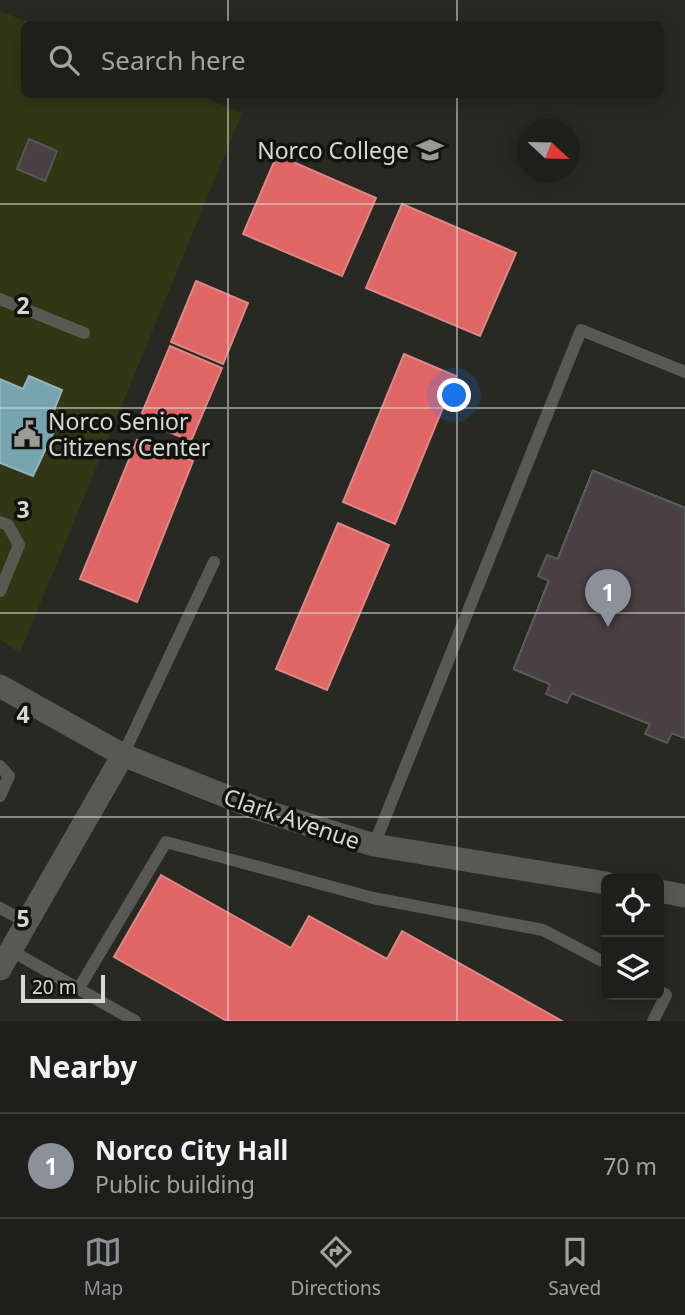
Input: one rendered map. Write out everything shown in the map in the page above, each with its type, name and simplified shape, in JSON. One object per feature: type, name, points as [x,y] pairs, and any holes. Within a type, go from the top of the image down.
[{"type":"street","name":"Clark Avenue","points":[[0,686],[123,755],[258,809],[374,845],[601,882]]},
{"type":"street","points":[[5,960],[123,755]]},
{"type":"street","points":[[664,892],[685,896]]},
{"type":"lane","points":[[0,299],[84,333]]},
{"type":"lane","points":[[374,845],[581,330],[685,372]]},
{"type":"lane","points":[[0,522],[8,525],[19,545],[0,590]]},
{"type":"lane","points":[[123,755],[214,562]]},
{"type":"lane","points":[[0,766],[9,776],[0,796]]},
{"type":"lane","points":[[79,988],[166,842],[373,898],[542,930],[601,960]]},
{"type":"lane","points":[[0,908],[26,922]]},
{"type":"lane","points":[[5,960],[79,988],[135,1021]]},
{"type":"lane","points":[[653,1021],[664,1000]]},
{"type":"green space","points":[[0,11],[25,21],[21,21],[21,98],[205,98],[242,113],[20,653],[0,640]]},
{"type":"building: Shops","points":[[277,155],[376,198],[342,276],[243,234]]},
{"type":"building: Shops","points":[[402,204],[516,253],[480,336],[366,288]]},
{"type":"building: Shops","points":[[196,281],[248,303],[223,364],[171,342]]},
{"type":"building: Shops","points":[[170,346],[222,368],[191,441],[139,420]]},
{"type":"building: Shops","points":[[404,354],[456,376],[395,524],[343,502]]},
{"type":"building: Shops","points":[[137,440],[193,461],[137,602],[80,579]]},
{"type":"building: Shops","points":[[338,523],[389,545],[327,690],[276,669]]},
{"type":"building: Shops","points":[[161,875],[291,948],[309,916],[387,959],[402,931],[562,1021],[227,1021],[114,957]]},
{"type":"building: Public","name":"Norco Senior Citizens Center","points":[[29,376],[62,390],[51,418],[59,421],[33,476],[0,463],[0,379],[23,389]]},
{"type":"building: Public","points":[[593,471],[685,508],[685,738],[672,733],[676,722],[654,713],[650,724],[572,693],[576,681],[555,672],[550,684],[514,669],[549,581],[560,585],[569,564],[558,559]]},
{"type":"building: Other","points":[[29,139],[57,151],[45,181],[17,169]]},
{"type":"building: Other","points":[[593,471],[685,508],[685,738],[672,733],[667,743],[645,734],[650,724],[572,693],[567,703],[546,694],[550,684],[514,669],[549,581],[538,576],[547,555],[558,559]]},
{"type":"place","name":"Norco College","points":[[430,150]]},
{"type":"place","name":"Norco Senior Citizens Center","points":[[27,434]]},
{"type":"place","name":"Norco City Hall","points":[[608,627]]}]
